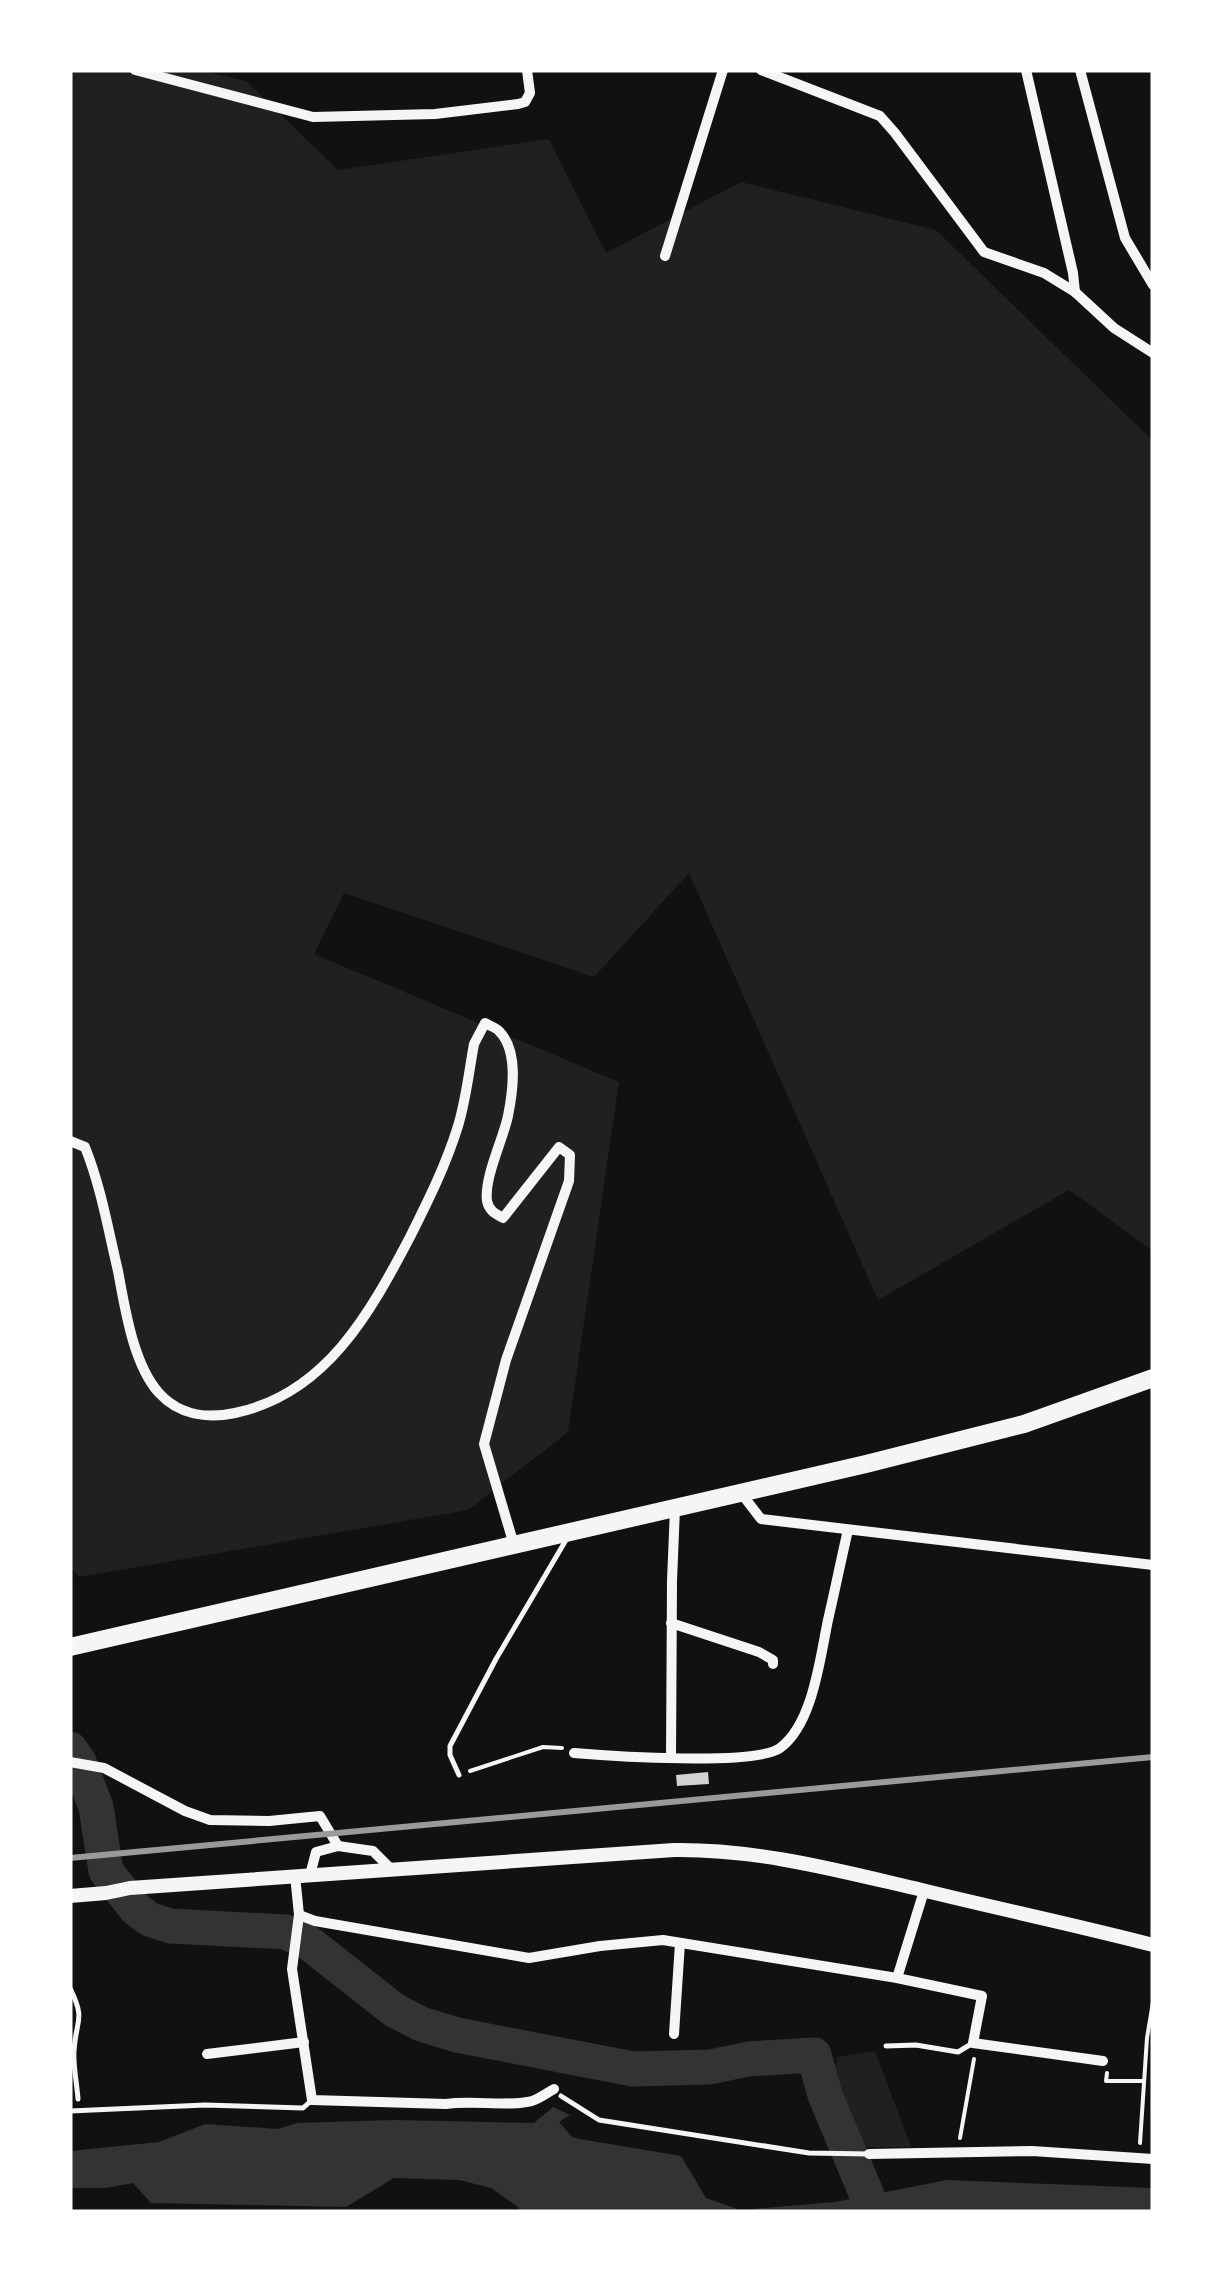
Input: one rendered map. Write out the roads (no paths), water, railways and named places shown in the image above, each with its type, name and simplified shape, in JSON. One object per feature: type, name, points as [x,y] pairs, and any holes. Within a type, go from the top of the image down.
[{"type":"highway","points":[[70,1647],[570,1534],[1024,1424],[1153,1378]]},
{"type":"highway","points":[[70,1634],[125,1634]]},
{"type":"main road","points":[[70,1896],[302,1875],[714,1850],[828,1866],[1153,1945]]},
{"type":"street","points":[[135,70],[313,117],[435,114],[518,104],[525,102],[530,93],[528,70]]},
{"type":"street","points":[[666,256],[722,70]]},
{"type":"street","points":[[761,70],[880,116],[984,252],[1044,272],[1075,292],[1114,328],[1153,353]]},
{"type":"street","points":[[1026,70],[1075,292]]},
{"type":"street","points":[[1080,70],[1125,238],[1153,285]]},
{"type":"street","points":[[70,1141],[85,1147],[96,1174],[126,1315],[141,1363],[159,1393],[198,1416],[261,1407],[293,1390],[324,1365],[346,1343],[380,1295],[439,1180],[459,1122],[478,1032],[485,1023],[498,1029],[509,1048],[513,1073],[508,1117],[492,1168],[487,1201],[492,1212],[503,1218],[559,1146],[570,1155],[569,1181],[506,1360],[484,1444],[514,1545]]},
{"type":"street","points":[[741,1493],[761,1519],[1153,1565]]},
{"type":"street","points":[[671,1758],[675,1508]]},
{"type":"street","points":[[574,1753],[671,1758],[754,1756],[769,1754],[786,1743],[811,1696],[848,1530]]},
{"type":"street","points":[[671,1623],[759,1652],[773,1660],[773,1664]]},
{"type":"street","points":[[70,1655],[125,1634]]},
{"type":"street","points":[[70,1762],[97,1766],[210,1820],[269,1821],[320,1816],[338,1846]]},
{"type":"street","points":[[391,1869],[374,1851],[338,1846],[316,1852],[302,1875],[292,1970],[312,2100],[519,2103],[558,2092]]},
{"type":"street","points":[[898,1978],[924,1891]]},
{"type":"street","points":[[299,1918],[529,1958],[663,1940],[898,1978],[982,1996],[975,2044],[1106,2066]]},
{"type":"street","points":[[674,2034],[680,1943]]},
{"type":"street","points":[[207,2054],[304,2042]]},
{"type":"street","points":[[869,2154],[1032,2151],[1153,2160]]},
{"type":"lane","points":[[458,1774],[450,1746],[570,1534]]},
{"type":"lane","points":[[70,1988],[80,2008],[74,2050],[78,2100]]},
{"type":"lane","points":[[886,2046],[916,2045],[958,2052],[975,2044]]},
{"type":"lane","points":[[558,2092],[598,2120],[809,2153],[869,2154]]},
{"type":"lane","points":[[70,2110],[205,2105],[304,2108],[312,2100]]},
{"type":"waterway","points":[[70,1749],[96,1807],[106,1871],[136,1909],[149,1919],[170,1926],[286,1932],[309,1943],[394,2010],[421,2024],[457,2035],[633,2069],[710,2067],[748,2059],[814,2055],[825,2095],[874,2212]]},
{"type":"railway","points":[[70,1858],[1153,1757]]}]
